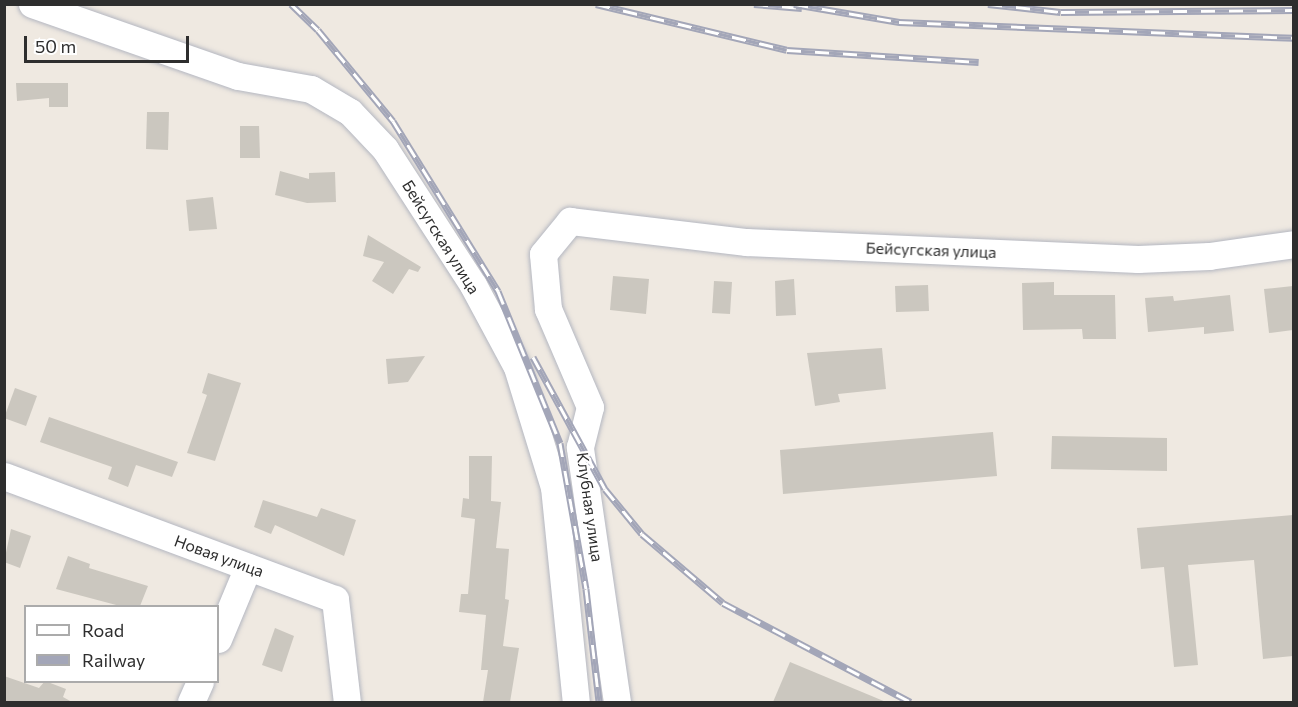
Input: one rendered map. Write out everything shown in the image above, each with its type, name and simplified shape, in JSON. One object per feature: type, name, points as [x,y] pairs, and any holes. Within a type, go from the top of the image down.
[{"type":"street","name":"Бейсугская улица","points":[[32,4],[238,76],[311,89],[350,112],[385,149],[473,285],[517,367],[554,487],[576,702]]},
{"type":"street","name":"Бейсугская улица","points":[[570,221],[746,242],[1138,259],[1209,256],[1293,244]]},
{"type":"street","name":"Клубная улица","points":[[570,221],[543,254],[548,309],[590,407],[580,447],[617,702]]},
{"type":"street","name":"Новая улица","points":[[4,476],[335,599],[347,702]]},
{"type":"street","points":[[219,637],[248,567]]},
{"type":"street","points":[[191,702],[199,683]]},
{"type":"building","points":[[16,83],[68,83],[68,107],[49,107],[49,98],[17,101]]},
{"type":"building","points":[[147,112],[169,112],[168,150],[146,149]]},
{"type":"building","points":[[240,126],[259,126],[260,158],[240,158]]},
{"type":"building","points":[[280,171],[309,179],[309,173],[335,172],[336,202],[307,203],[275,195]]},
{"type":"building","points":[[213,197],[217,229],[189,231],[186,200]]},
{"type":"building","points":[[368,235],[421,267],[418,272],[409,269],[393,294],[372,281],[384,262],[363,256]]},
{"type":"building","points":[[613,276],[649,279],[646,314],[610,310]]},
{"type":"building","points":[[794,279],[796,315],[776,316],[775,281]]},
{"type":"building","points":[[714,281],[732,282],[730,314],[712,313]]},
{"type":"building","points":[[1054,282],[1054,295],[1115,295],[1116,339],[1083,339],[1082,329],[1023,330],[1022,283]]},
{"type":"building","points":[[928,285],[929,311],[896,312],[895,286]]},
{"type":"building","points":[[1293,286],[1293,330],[1269,333],[1264,289]]},
{"type":"building","points":[[1230,295],[1234,331],[1204,334],[1204,327],[1148,332],[1145,298],[1173,296],[1174,301]]},
{"type":"building","points":[[882,348],[886,389],[838,394],[840,402],[815,406],[807,353]]},
{"type":"building","points":[[425,356],[408,382],[388,384],[386,359]]},
{"type":"building","points":[[208,373],[241,383],[215,461],[187,453],[207,395],[202,393]]},
{"type":"building","points":[[15,388],[37,396],[26,426],[4,418]]},
{"type":"building","points":[[49,417],[178,462],[172,477],[136,465],[128,487],[108,479],[112,467],[40,442]]},
{"type":"building","points":[[993,432],[997,476],[783,494],[780,450]]},
{"type":"building","points":[[1052,436],[1167,438],[1167,471],[1051,469]]},
{"type":"building","points":[[469,456],[492,456],[491,501],[501,502],[496,548],[509,549],[505,599],[509,600],[503,646],[519,648],[510,702],[483,702],[488,670],[481,670],[486,615],[459,612],[461,594],[468,594],[475,519],[461,517],[463,498],[469,499]]},
{"type":"building","points":[[263,500],[317,517],[321,508],[356,520],[344,556],[275,525],[271,534],[254,527]]},
{"type":"building","points":[[1293,515],[1293,656],[1263,659],[1254,560],[1188,565],[1198,665],[1174,667],[1164,567],[1141,569],[1137,528]]},
{"type":"building","points":[[11,529],[31,536],[20,568],[4,562]]},
{"type":"building","points":[[68,556],[90,564],[89,568],[148,586],[140,605],[116,605],[56,589]]},
{"type":"building","points":[[275,628],[294,636],[282,672],[262,665]]},
{"type":"building","points":[[790,662],[886,702],[773,702]]},
{"type":"building","points":[[4,676],[39,688],[43,683],[50,683],[66,689],[63,697],[72,702],[4,702]]},
{"type":"railway","points":[[291,4],[318,30],[393,121],[498,291],[560,443],[586,589],[599,702]]},
{"type":"railway","points":[[596,4],[787,50],[979,62]]},
{"type":"railway","points":[[754,4],[802,8]]},
{"type":"railway","points":[[794,4],[899,22],[1294,38]]},
{"type":"railway","points":[[988,4],[1061,12],[1294,10]]},
{"type":"railway","points":[[533,357],[605,489],[642,534],[723,603],[911,702]]}]
